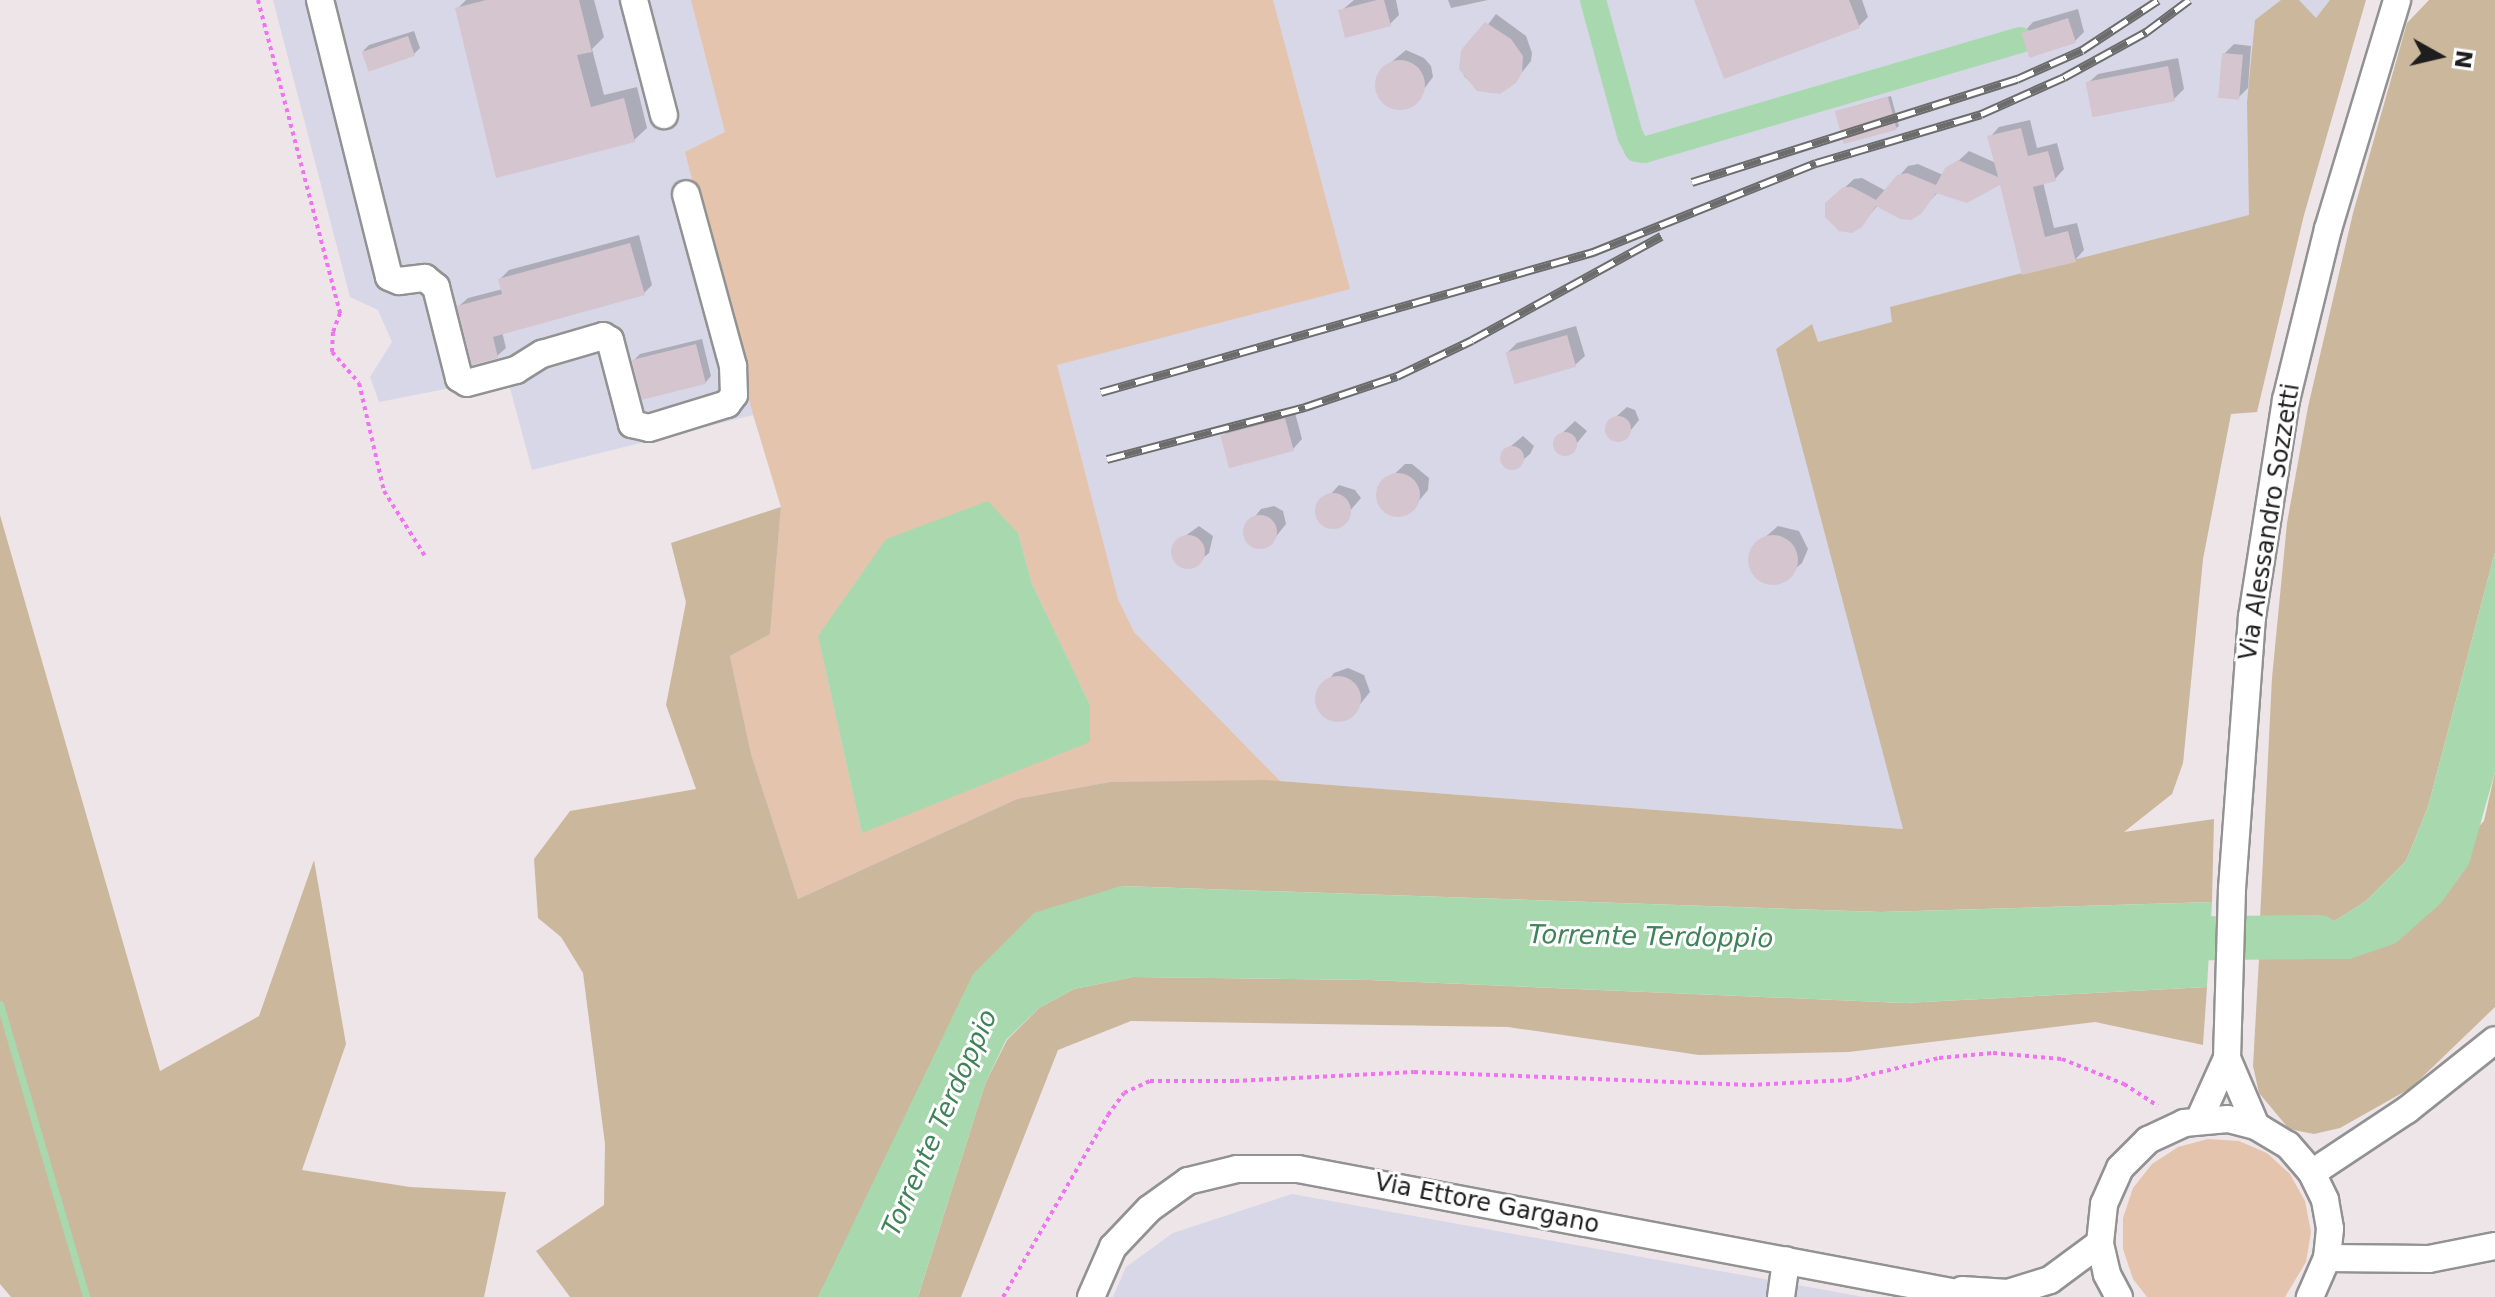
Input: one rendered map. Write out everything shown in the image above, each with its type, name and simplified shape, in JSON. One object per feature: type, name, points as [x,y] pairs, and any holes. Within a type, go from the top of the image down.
[{"type":"street","points":[[320,0],[389,277],[399,281],[425,278],[436,287],[459,378],[467,383],[501,375],[542,354],[603,336],[610,340],[632,424],[649,428],[727,404],[734,395],[733,366],[686,194]]},
{"type":"street","points":[[634,0],[664,115]]},
{"type":"street","name":"Via Alessandro Sozzetti","points":[[2256,1126],[2227,1058],[2232,889],[2252,617],[2286,400],[2333,214],[2397,0]]},
{"type":"street","points":[[2312,1173],[2493,1048]]},
{"type":"street","name":"Via Alessandro Sozzetti","points":[[2191,1121],[2227,1058]]},
{"type":"street","points":[[2119,1297],[2107,1274],[2100,1243],[2104,1204],[2120,1168],[2148,1140],[2191,1121],[2228,1119],[2256,1126],[2288,1145],[2312,1173],[2325,1200],[2330,1229],[2327,1258],[2310,1297]]},
{"type":"street","name":"Via Ettore Gargano","points":[[1091,1297],[1113,1247],[1149,1209],[1188,1181],[1237,1169],[1298,1169],[1978,1297]]},
{"type":"street","name":"Via Ettore Gargano","points":[[1938,1288],[2008,1293],[2050,1280],[2100,1243]]},
{"type":"street","points":[[2327,1258],[2429,1259],[2495,1246]]},
{"type":"street","points":[[1781,1297],[1786,1260]]},
{"type":"path","points":[[258,0],[340,313],[333,332],[332,352],[359,383],[384,491],[425,556]]},
{"type":"path","points":[[1003,1297],[1108,1115],[1124,1093],[1150,1081],[1235,1081],[1414,1072],[1750,1085],[1848,1080],[1939,1058],[1993,1053],[2062,1059],[2124,1084],[2191,1121]]},
{"type":"shaded area","points":[[273,0],[2350,0],[2242,355],[2203,559],[2183,763],[2172,794],[2074,842],[1266,780],[1017,799],[764,915],[671,543],[781,507],[753,415],[532,470],[507,377],[379,402],[370,377],[392,342],[378,310],[350,297]]},
{"type":"shaded area","points":[[691,0],[1273,0],[1350,289],[1057,365],[1118,599],[1134,632],[1280,781],[1110,782],[1017,799],[798,899],[751,754],[730,656],[770,633],[781,507],[753,414],[685,152],[725,132]],"holes":[[[1018,533],[1032,584],[1090,705],[862,833],[818,636]]]},
{"type":"shaded area","points":[[2281,0],[2299,0],[2316,18],[2330,0],[2366,0],[2304,215],[2257,412],[2231,414],[2203,559],[2183,763],[2172,794],[2124,832],[2214,819],[2212,902],[1881,912],[1121,886],[843,1249],[818,1297],[570,1297],[536,1251],[604,1205],[605,1144],[583,973],[561,937],[538,918],[534,859],[570,811],[696,789],[666,705],[686,602],[671,543],[781,507],[770,634],[730,656],[751,754],[798,899],[1017,799],[1110,782],[1266,780],[1903,829],[1776,349],[1812,324],[1818,342],[1892,322],[1890,307],[2249,215],[2247,102],[2255,20]]},
{"type":"shaded area","points":[[2429,0],[2495,0],[2495,552],[2428,807],[2406,861],[2366,901],[2333,922],[2260,919],[2272,678],[2287,523],[2308,407],[2353,213],[2407,23]]},
{"type":"shaded area","points":[[0,515],[160,1071],[259,1016],[314,860],[346,1044],[302,1170],[410,1187],[506,1192],[484,1297],[11,1297],[0,1284]]},
{"type":"shaded area","points":[[2495,772],[2495,1007],[2411,1088],[2340,1128],[2314,1134],[2289,1129],[2259,1093],[2253,1066],[2259,959],[2350,959],[2484,821]]},
{"type":"shaded area","points":[[1133,977],[1370,980],[1904,1003],[2207,987],[2203,1045],[2095,1022],[1849,1052],[1699,1055],[1508,1027],[1131,1021],[1058,1050],[961,1297],[918,1297],[985,1084],[1007,1040],[1039,1008],[1074,989]]},
{"type":"shaded area","points":[[2208,1139],[2239,1141],[2267,1153],[2290,1174],[2305,1201],[2311,1232],[2306,1262],[2285,1297],[2147,1297],[2133,1279],[2123,1249],[2123,1218],[2133,1188],[2152,1164],[2178,1147]]},
{"type":"shaded area","points":[[1292,1194],[1864,1297],[1113,1297],[1126,1267],[1173,1233]]},
{"type":"water","points":[[988,501],[1018,533],[1032,584],[1090,705],[1090,742],[862,833],[818,636],[886,539]]},
{"type":"water","points":[[2495,552],[2495,772],[2469,864],[2441,903],[2396,943],[2350,959],[2259,959],[2260,919],[2333,922],[2366,901],[2406,861],[2428,807]]},
{"type":"water","points":[[1121,886],[1881,912],[2212,902],[2207,987],[1904,1003],[1370,980],[1134,977],[1074,989],[1039,1008],[1006,1040],[985,1084],[918,1297],[818,1297],[973,974],[1034,913]]},
{"type":"building","points":[[486,0],[579,0],[592,52],[577,55],[591,107],[624,98],[635,142],[496,178],[455,8]]},
{"type":"building","points":[[1384,0],[1391,26],[1345,38],[1338,10]]},
{"type":"building","points":[[1694,0],[1849,0],[1860,28],[1724,79]]},
{"type":"building","points":[[2068,18],[2076,43],[2029,58],[2021,33]]},
{"type":"building","points":[[1485,22],[1511,39],[1523,56],[1522,73],[1516,83],[1500,94],[1477,91],[1459,69],[1461,50]]},
{"type":"building","points":[[408,36],[415,56],[369,72],[362,52]]},
{"type":"building","points":[[2222,53],[2243,55],[2239,100],[2218,98]]},
{"type":"building","points":[[1400,60],[1417,68],[1425,85],[1417,102],[1400,110],[1383,102],[1375,85],[1383,68]]},
{"type":"building","points":[[2168,66],[2175,101],[2092,117],[2086,82]]},
{"type":"building","points":[[1888,97],[1897,130],[1844,144],[1835,111]]},
{"type":"building","points":[[2021,128],[2028,156],[2048,151],[2056,181],[2033,187],[2045,237],[2068,231],[2076,262],[2022,275],[2000,185],[1967,203],[1936,193],[1921,214],[1911,220],[1900,219],[1876,206],[1862,227],[1852,233],[1839,231],[1825,217],[1825,203],[1843,187],[1852,187],[1876,200],[1897,175],[1907,173],[1936,185],[1945,168],[1958,160],[1998,177],[1987,136]]},
{"type":"building","points":[[630,243],[645,295],[493,337],[498,358],[472,365],[457,306],[502,294],[498,279]]},
{"type":"building","points":[[1567,335],[1576,367],[1515,384],[1505,353]]},
{"type":"building","points":[[696,344],[706,384],[642,400],[632,360]]},
{"type":"building","points":[[1618,416],[1627,420],[1631,429],[1627,438],[1618,442],[1609,438],[1605,429],[1609,420]]},
{"type":"building","points":[[1285,418],[1294,451],[1229,468],[1220,435]]},
{"type":"building","points":[[1565,432],[1574,435],[1577,444],[1574,453],[1565,456],[1556,453],[1553,444],[1556,435]]},
{"type":"building","points":[[1512,446],[1521,449],[1524,458],[1521,467],[1512,470],[1503,467],[1500,458],[1503,449]]},
{"type":"building","points":[[1398,473],[1414,479],[1420,495],[1414,511],[1398,517],[1382,511],[1376,495],[1382,479]]},
{"type":"building","points":[[1333,493],[1345,499],[1351,511],[1345,523],[1333,529],[1321,523],[1315,511],[1321,499]]},
{"type":"building","points":[[1260,515],[1272,520],[1277,532],[1272,544],[1260,549],[1248,544],[1243,532],[1248,520]]},
{"type":"building","points":[[1188,535],[1200,540],[1205,552],[1200,564],[1188,569],[1176,564],[1171,552],[1176,540]]},
{"type":"building","points":[[1773,535],[1791,542],[1798,560],[1791,578],[1773,585],[1755,578],[1748,560],[1755,542]]},
{"type":"building","points":[[1338,676],[1354,683],[1361,699],[1354,715],[1338,722],[1322,715],[1315,699],[1322,683]]},
{"type":"waterway","points":[[1593,0],[1630,135],[1637,149],[1644,150],[2020,40]]},
{"type":"waterway","name":"Torrente Terdoppio","points":[[2152,939],[2319,937]]},
{"type":"waterway","points":[[0,1004],[86,1297]]},
{"type":"railway","points":[[1692,182],[2017,79],[2082,50],[2158,0]]},
{"type":"railway","points":[[1101,392],[1593,252],[1816,163],[1981,114],[2064,77],[2146,32],[2189,0]]},
{"type":"railway","points":[[1107,459],[1305,407],[1397,376],[1472,340],[1661,236]]}]
